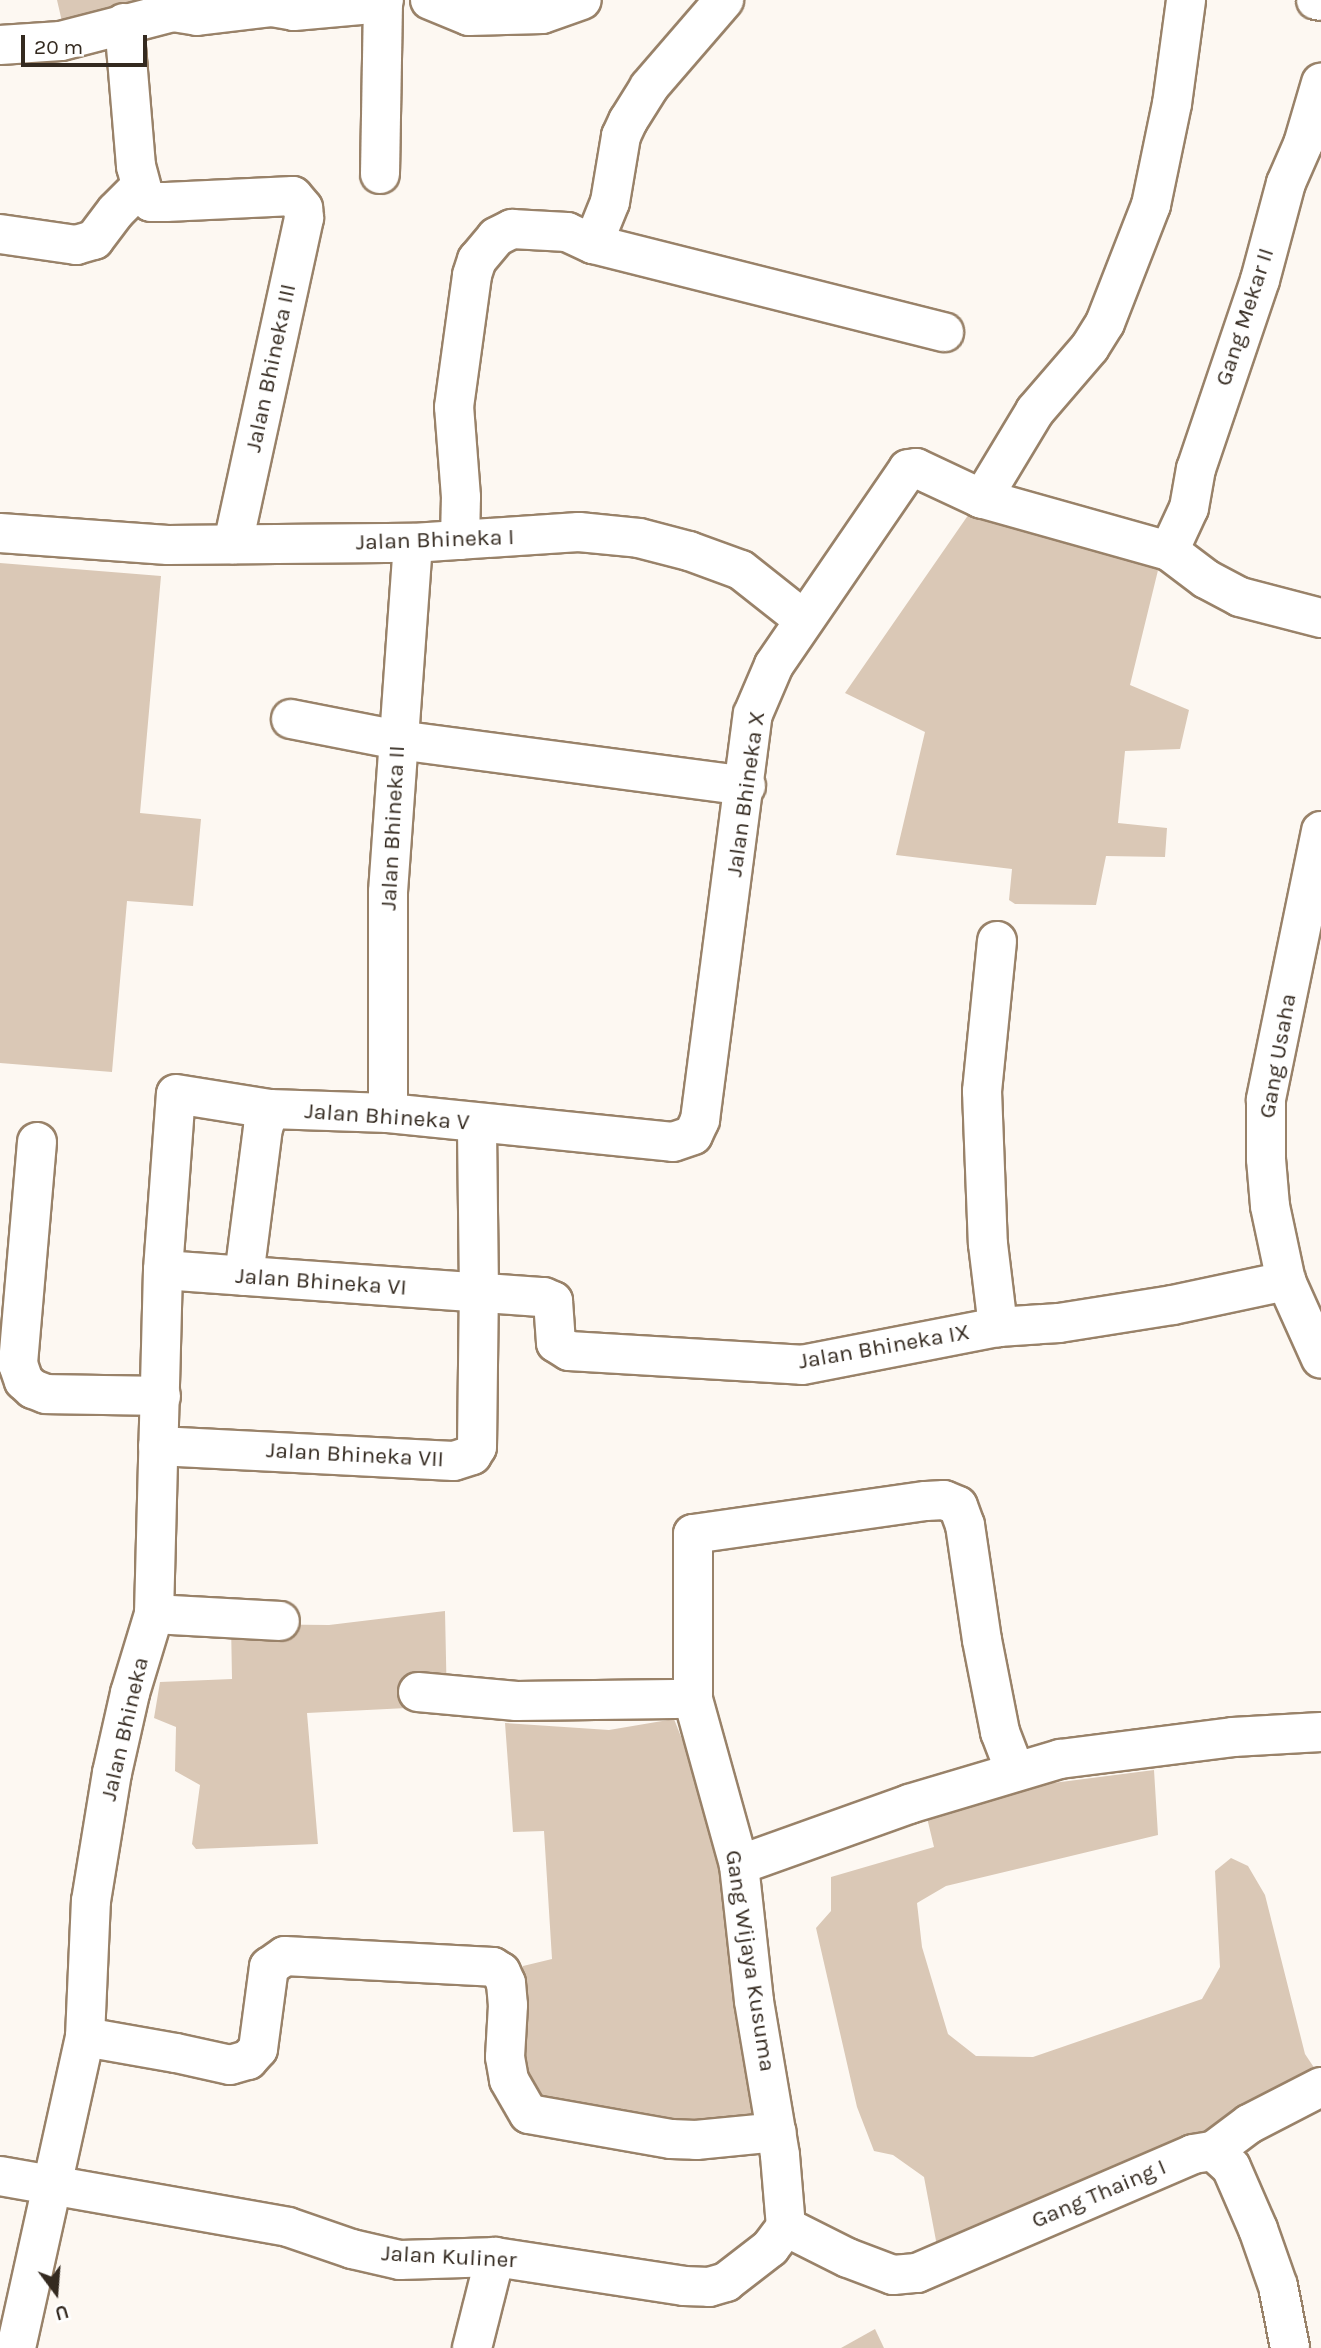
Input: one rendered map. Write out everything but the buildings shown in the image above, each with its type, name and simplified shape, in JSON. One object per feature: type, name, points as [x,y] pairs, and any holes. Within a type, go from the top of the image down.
[{"type":"street","points":[[430,0],[469,16],[542,14],[582,0]]},
{"type":"street","points":[[593,244],[610,202],[621,136],[628,121],[649,87],[724,0]]},
{"type":"street","points":[[1186,0],[1172,104],[1151,205],[1105,323],[1090,348],[1035,411],[982,499],[1058,523],[1170,551],[1206,579],[1240,597],[1321,618]]},
{"type":"street","points":[[0,45],[61,41],[173,12],[197,16],[272,7],[293,10],[384,1],[380,174]]},
{"type":"street","points":[[0,234],[76,245],[94,240],[116,211],[141,186],[124,23]]},
{"type":"street","name":"Gang Mekar II","points":[[1170,551],[1189,508],[1196,470],[1260,281],[1286,183],[1303,144],[1321,83]]},
{"type":"street","name":"Jalan Bhineka III","points":[[141,186],[151,202],[293,196],[299,201],[304,218],[233,544]]},
{"type":"street","points":[[460,540],[461,497],[454,407],[472,275],[477,260],[496,237],[512,229],[567,232],[593,244],[944,332]]},
{"type":"street","name":"Jalan Bhineka X","points":[[673,1142],[693,1135],[700,1120],[746,786],[753,714],[774,666],[908,469],[916,468],[982,499]]},
{"type":"street","name":"Jalan Bhineka I","points":[[0,533],[168,545],[413,543],[579,532],[639,538],[689,551],[741,570],[804,620]]},
{"type":"street","name":"Jalan Bhineka II","points":[[387,1114],[388,892],[413,543]]},
{"type":"street","points":[[290,719],[398,740],[746,786]]},
{"type":"street","name":"Gang Usaha","points":[[1321,831],[1266,1100],[1266,1159],[1270,1206],[1286,1281],[1321,1359]]},
{"type":"street","points":[[997,941],[982,1091],[988,1244],[998,1327]]},
{"type":"street","name":"Jalan Bhineka V","points":[[163,1270],[176,1094],[270,1109],[387,1114],[673,1142]]},
{"type":"street","points":[[244,1276],[263,1128],[270,1109]]},
{"type":"street","points":[[477,1124],[479,1293]]},
{"type":"street","points":[[37,1142],[18,1364],[24,1381],[33,1389],[46,1394],[161,1396]]},
{"type":"street","name":"Jalan Bhineka VI","points":[[163,1270],[479,1293]]},
{"type":"street","name":"Jalan Bhineka","points":[[16,2348],[85,2037],[91,1901],[112,1773],[130,1693],[154,1614],[163,1270]]},
{"type":"street","name":"Jalan Bhineka IX","points":[[479,1293],[553,1301],[553,1335],[556,1343],[569,1351],[802,1365],[998,1327],[1059,1323],[1160,1307],[1286,1281]]},
{"type":"street","name":"Jalan Bhineka VII","points":[[158,1446],[454,1461],[472,1455],[477,1447],[479,1293]]},
{"type":"street","name":"Gang Wijaya Kusuma","points":[[786,2227],[777,2132],[754,2001],[739,1865],[693,1699],[691,1537],[695,1533],[926,1501],[944,1500],[958,1506],[965,1525],[982,1640],[1000,1732],[1015,1771]]},
{"type":"street","points":[[154,1614],[280,1621]]},
{"type":"street","points":[[418,1692],[517,1702],[693,1699]]},
{"type":"street","points":[[739,1865],[909,1804],[1060,1759],[1152,1746],[1321,1732]]},
{"type":"street","points":[[85,2037],[176,2053],[230,2066],[248,2060],[258,2049],[269,1967],[285,1956],[493,1967],[501,1972],[506,1983],[508,2006],[505,2057],[509,2080],[529,2114],[671,2139],[696,2140],[777,2132]]},
{"type":"street","points":[[1290,2348],[1278,2286],[1258,2229],[1231,2167],[1213,2151],[1249,2124],[1321,2087]]},
{"type":"street","name":"Gang Thaing I","points":[[786,2227],[848,2258],[893,2275],[918,2273],[1193,2154],[1213,2151]]},
{"type":"street","name":"Jalan Kuliner","points":[[0,2176],[288,2227],[352,2249],[400,2259],[495,2257],[684,2286],[709,2287],[726,2282],[744,2271],[770,2248],[786,2227]]},
{"type":"street","points":[[472,2348],[495,2257]]},
{"type":"shaded area","points":[[57,0],[192,0],[66,39]]},
{"type":"shaded area","points":[[971,511],[1161,558],[1130,685],[1189,710],[1180,749],[1125,751],[1118,823],[1167,828],[1165,857],[1106,856],[1096,905],[1015,904],[1009,900],[1012,869],[896,855],[925,732],[845,693]]},
{"type":"shaded area","points":[[0,563],[161,576],[140,813],[201,819],[193,906],[127,901],[112,1072],[0,1063]]},
{"type":"shaded area","points":[[445,1611],[447,1706],[307,1713],[318,1844],[196,1849],[192,1844],[200,1785],[175,1771],[176,1727],[154,1718],[160,1682],[232,1679],[231,1624],[329,1625]]},
{"type":"shaded area","points":[[674,1719],[732,1866],[768,2128],[541,2111],[513,2068],[523,1966],[552,1959],[544,1831],[513,1832],[505,1723],[609,1730]]},
{"type":"shaded area","points":[[970,1769],[983,1792],[1154,1770],[1158,1835],[946,1886],[917,1903],[922,1947],[948,2034],[976,2056],[1033,2057],[1202,1999],[1220,1967],[1215,1871],[1231,1858],[1248,1866],[1265,1895],[1305,2054],[1321,2078],[1321,2108],[937,2246],[924,2177],[893,2155],[874,2151],[857,2107],[816,1928],[831,1911],[831,1877],[934,1847],[918,1780]]},
{"type":"shaded area","points":[[875,2329],[884,2348],[841,2348]]}]
